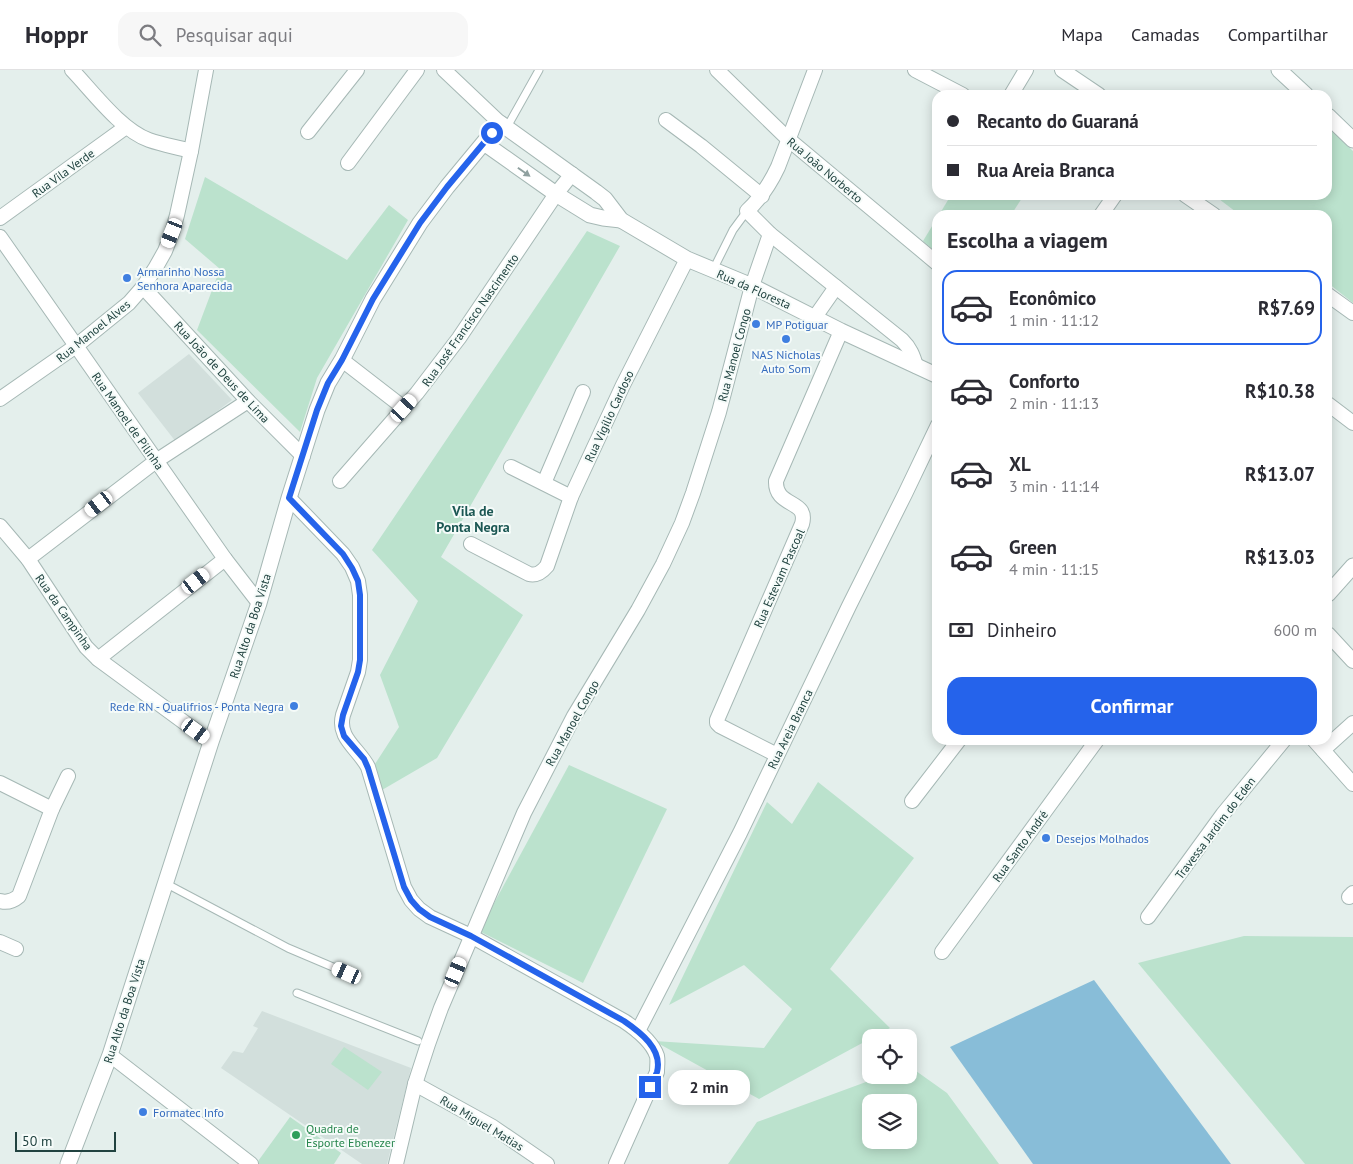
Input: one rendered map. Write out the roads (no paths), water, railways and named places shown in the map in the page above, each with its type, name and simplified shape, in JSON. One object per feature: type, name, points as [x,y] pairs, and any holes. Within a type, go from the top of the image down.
[{"type":"street","points":[[72,70],[126,127],[149,140],[191,151]]},
{"type":"street","name":"Rua Manoel Alves","points":[[0,399],[76,346],[129,302],[143,287],[165,251],[172,233],[191,151],[206,70]]},
{"type":"street","points":[[308,132],[357,70]]},
{"type":"street","points":[[348,163],[417,70]]},
{"type":"street","name":"Rua da Floresta","points":[[444,70],[503,125],[605,199],[622,220],[687,259],[752,286],[932,373]]},
{"type":"street","name":"Rua João Norberto","points":[[717,70],[788,139],[932,259]]},
{"type":"street","points":[[815,70],[778,168],[762,196],[747,211],[770,234],[908,345],[916,366]]},
{"type":"street","points":[[915,70],[953,90]]},
{"type":"street","points":[[1014,90],[1026,70]]},
{"type":"street","points":[[1062,70],[1092,90]]},
{"type":"street","points":[[1280,70],[1301,90]]},
{"type":"street","points":[[666,120],[762,196]]},
{"type":"street","points":[[1332,120],[1353,140]]},
{"type":"street","name":"Rua Alto da Boa Vista","points":[[68,1164],[110,1056],[211,742],[259,603],[289,498],[317,410],[328,383],[373,299],[420,223],[484,143],[503,125]]},
{"type":"street","name":"Rua Vila Verde","points":[[0,218],[126,127]]},
{"type":"street","name":"Rua da Floresta","points":[[484,143],[556,194],[590,214],[603,218],[622,220]]},
{"type":"street","name":"Rua José Francisco Nascimento","points":[[340,482],[417,393],[459,338],[556,194],[572,174]]},
{"type":"street","points":[[1192,200],[1207,210]]},
{"type":"street","name":"Rua Manoel Congo","points":[[396,1164],[423,1043],[441,1008],[524,813],[574,716],[638,610],[663,564],[682,523],[694,493],[719,412],[752,286],[770,234]]},
{"type":"street","name":"Rua Manoel de Pilinha","points":[[0,237],[224,558],[259,603]]},
{"type":"street","name":"Rua Vigílio Cardoso","points":[[471,544],[529,574],[538,574],[547,566],[572,497],[623,385],[687,259]]},
{"type":"street","name":"Rua João de Deus de Lima","points":[[143,287],[248,401],[303,456]]},
{"type":"street","points":[[815,317],[836,287]]},
{"type":"street","points":[[1332,298],[1353,313]]},
{"type":"street","name":"Rua Estevam Pascoal","points":[[777,755],[720,726],[718,716],[802,524],[803,515],[801,510],[779,495],[776,481],[842,330]]},
{"type":"street","points":[[342,360],[404,408]]},
{"type":"street","points":[[544,484],[583,392]]},
{"type":"street","points":[[28,558],[156,461],[248,401]]},
{"type":"street","points":[[1332,407],[1353,423]]},
{"type":"street","name":"Rua Areia Branca","points":[[638,1031],[740,833],[932,437]]},
{"type":"street","points":[[511,467],[572,497]]},
{"type":"street","points":[[289,498],[343,554],[358,581],[360,595],[360,660],[341,726],[344,736],[364,759],[368,768],[404,887],[411,900],[430,917],[471,936],[624,1021],[638,1031],[652,1046],[657,1055],[657,1072],[616,1164]]},
{"type":"street","name":"Rua da Campinha","points":[[0,526],[28,558],[86,647],[98,659],[211,742]]},
{"type":"street","points":[[98,659],[224,558]]},
{"type":"street","points":[[1332,590],[1353,566]]},
{"type":"street","points":[[1332,638],[1353,660]]},
{"type":"street","points":[[1332,736],[1353,723]]},
{"type":"street","points":[[912,801],[955,745]]},
{"type":"street","name":"Rua Santo André","points":[[942,952],[1093,745]]},
{"type":"street","name":"Travessa Jardim do Eden","points":[[1148,917],[1223,814],[1280,745]]},
{"type":"street","points":[[1318,745],[1353,784]]},
{"type":"street","points":[[0,901],[15,900],[19,896],[52,809],[68,776]]},
{"type":"street","points":[[0,783],[52,809]]},
{"type":"street","points":[[0,942],[16,949]]},
{"type":"street","points":[[110,1056],[251,1164]]},
{"type":"street","name":"Rua Miguel Matias","points":[[415,1084],[493,1127],[547,1164]]},
{"type":"lane","points":[[503,125],[539,70]]},
{"type":"lane","points":[[713,270],[733,230],[747,211]]},
{"type":"lane","points":[[165,883],[288,948],[347,973]]},
{"type":"lane","points":[[297,993],[423,1043]]},
{"type":"water","points":[[1094,980],[1231,1164],[1033,1164],[950,1047]]},
{"type":"place","name":"Armarinho Nossa Senhora Aparecida","points":[[127,278]]},
{"type":"place","name":"MP Potiguar","points":[[756,324]]},
{"type":"place","name":"NAS Nicholas Auto Som","points":[[786,339]]},
{"type":"place","name":"Rede RN - Qualifrios - Ponta Negra","points":[[294,706]]},
{"type":"place","name":"Desejos Molhados","points":[[1046,838]]},
{"type":"place","name":"Formatec Info","points":[[143,1112]]},
{"type":"place","name":"Quadra de Esporte Ebenezer","points":[[296,1135]]},
{"type":"district","name":"Vila de Ponta Negra","points":[[473,520]]}]
